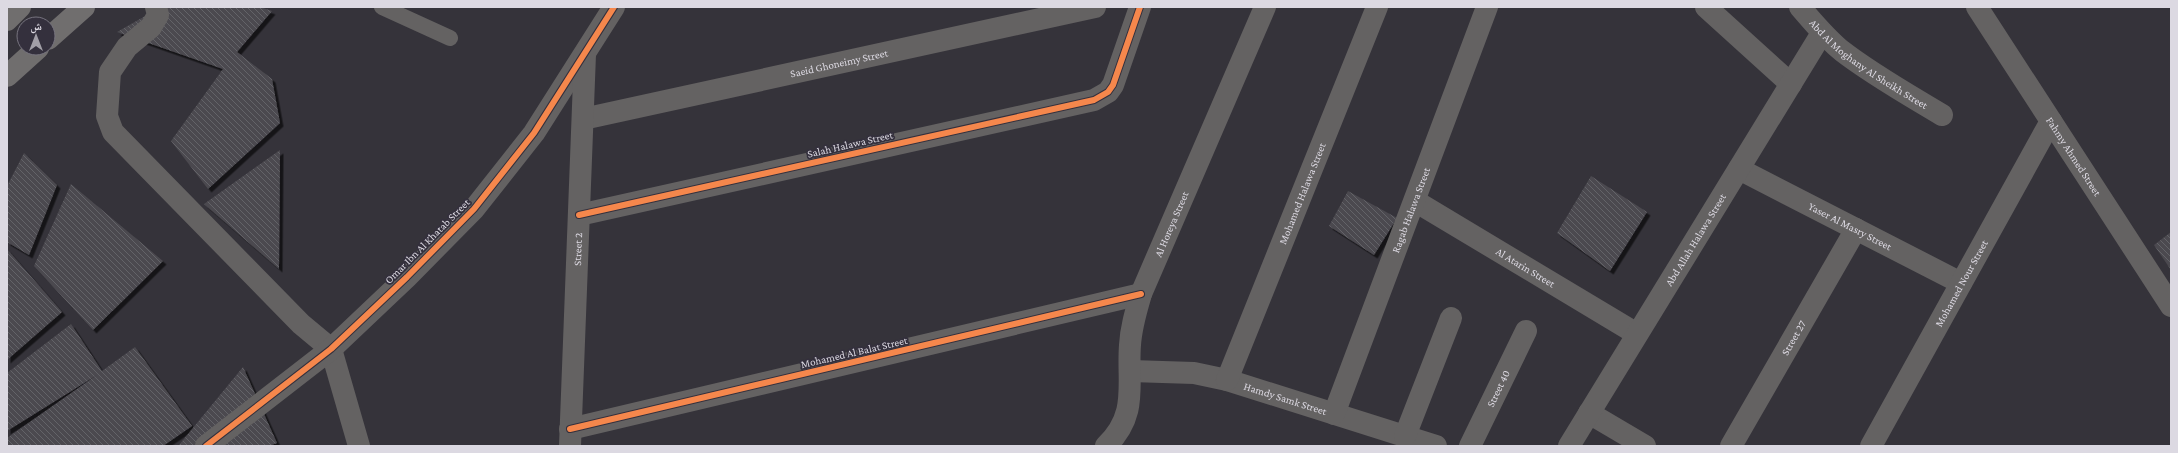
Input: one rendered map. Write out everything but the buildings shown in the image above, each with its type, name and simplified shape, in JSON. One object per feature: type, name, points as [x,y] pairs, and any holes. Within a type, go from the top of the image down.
[{"type":"highway","points":[[7,20],[20,7]]},
{"type":"highway","points":[[56,32],[84,7]]},
{"type":"highway","points":[[7,76],[29,56]]},
{"type":"street","points":[[156,7],[158,15],[151,26],[127,47],[110,72],[107,116],[114,132],[301,324],[331,349],[359,446]]},
{"type":"street","name":"Omar Ibn Al Khatab Street","points":[[206,446],[331,349],[407,277],[474,208],[534,133],[614,7]]},
{"type":"street","name":"Saeid Ghoneimy Street","points":[[582,119],[1095,7]]},
{"type":"street","name":"Salah Halawa Street","points":[[579,215],[1094,100],[1108,92],[1116,78],[1140,7]]},
{"type":"street","name":"Al Horeya Street","points":[[1106,446],[1123,423],[1131,398],[1130,345],[1134,319],[1142,294],[1265,7]]},
{"type":"street","name":"Mohamed Halawa Street","points":[[1227,380],[1377,7]]},
{"type":"street","name":"Ragab Halawa Street","points":[[1334,414],[1487,7]]},
{"type":"street","points":[[1706,7],[1791,84]]},
{"type":"street","name":"Abd Al Moghany Al Sheikh Street","points":[[1800,7],[1822,33],[1863,66],[1942,115]]},
{"type":"street","name":"Fahmy Ahmed Street","points":[[1977,7],[2171,306]]},
{"type":"street","name":"Abd Allah Halawa Street","points":[[1569,446],[1822,33]]},
{"type":"street","name":"Street 2","points":[[570,438],[585,53]]},
{"type":"street","name":"Mohamed Nour Street","points":[[1871,446],[2051,121]]},
{"type":"street","name":"Yaser Al Masry Street","points":[[1739,169],[1961,283]]},
{"type":"street","name":"Al Atarin Street","points":[[1415,201],[1637,334]]},
{"type":"street","name":"Street 27","points":[[1731,446],[1856,229]]},
{"type":"street","name":"Mohamed Al Balat Street","points":[[570,438],[1142,294]]},
{"type":"street","points":[[1404,436],[1451,318]]},
{"type":"street","name":"Street 40","points":[[1470,446],[1526,331]]},
{"type":"street","name":"Hamdy Samk Street","points":[[1130,372],[1194,373],[1227,380],[1436,446]]},
{"type":"street","points":[[1589,413],[1645,446]]},
{"type":"lane","points":[[382,7],[450,38]]},
{"type":"cycle path","points":[[206,446],[331,349],[407,277],[474,209],[534,133],[614,7]]},
{"type":"cycle path","points":[[579,215],[1094,100],[1108,92],[1113,85],[1140,7]]},
{"type":"cycle path","points":[[570,429],[1141,294]]}]
